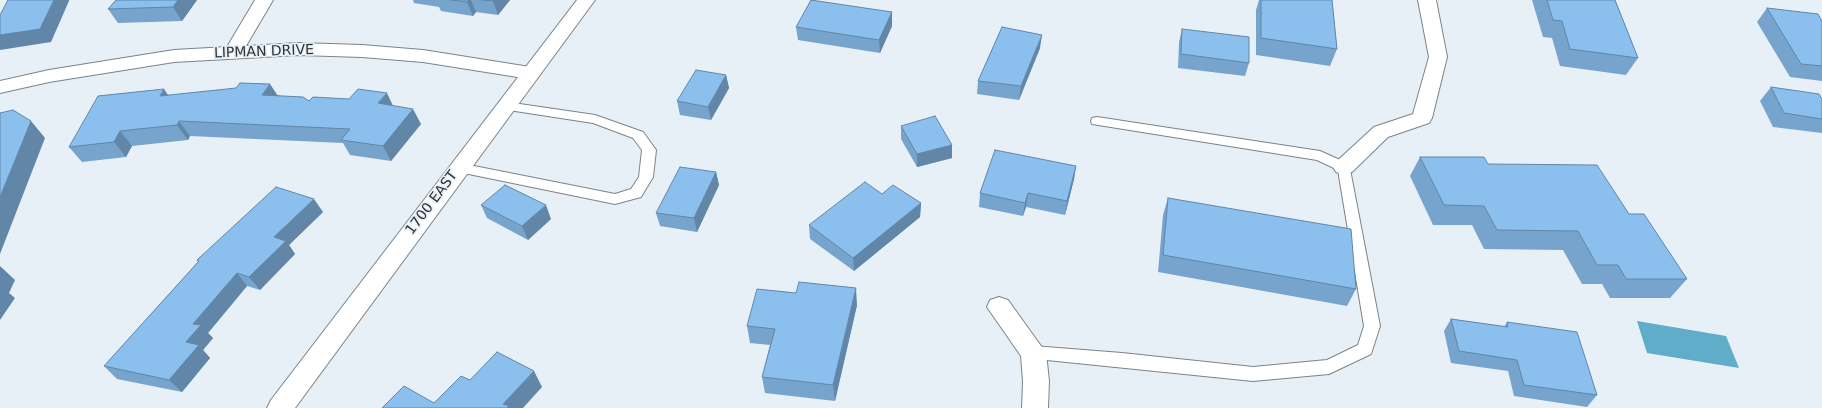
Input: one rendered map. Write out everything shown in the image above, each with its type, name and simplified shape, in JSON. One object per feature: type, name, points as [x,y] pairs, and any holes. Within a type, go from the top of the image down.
[{"type":"street","points":[[233,52],[264,0]]},
{"type":"street","name":"1700 EAST","points":[[280,408],[586,0]]},
{"type":"street","points":[[1344,167],[1381,132],[1422,118],[1438,57],[1428,0]]},
{"type":"street","name":"LIPMAN DRIVE","points":[[0,87],[113,65],[174,56],[299,49],[362,51],[423,56],[530,73]]},
{"type":"street","points":[[999,307],[1033,353],[1036,382],[1035,408]]},
{"type":"lane","points":[[459,168],[615,199],[636,192],[646,176],[649,150],[638,135],[595,119],[506,106]]},
{"type":"lane","points":[[1033,353],[1122,360],[1253,374],[1330,367],[1365,349],[1372,326],[1344,167],[1320,156],[1097,121]]},
{"type":"water","points":[[1637,321],[1726,336],[1739,368],[1647,353]]},
{"type":"building","points":[[8,0],[54,0],[40,29],[0,35],[0,15]]},
{"type":"building","points":[[116,0],[178,0],[173,7],[108,9]]},
{"type":"building","points":[[451,0],[469,0],[467,2]]},
{"type":"building","points":[[811,0],[892,12],[879,40],[796,27]]},
{"type":"building","points":[[1261,0],[1332,0],[1337,49],[1261,38]]},
{"type":"building","points":[[1547,0],[1615,0],[1638,58],[1570,49],[1562,21],[1553,20]]},
{"type":"building","points":[[1767,8],[1818,14],[1822,21],[1822,66],[1801,64]]},
{"type":"building","points":[[1002,27],[1042,35],[1021,86],[978,81]]},
{"type":"building","points":[[1182,29],[1249,37],[1249,63],[1181,54]]},
{"type":"building","points":[[696,70],[726,75],[708,107],[677,101]]},
{"type":"building","points":[[240,83],[270,84],[262,95],[303,97],[309,101],[313,97],[349,99],[358,89],[387,93],[378,103],[413,109],[383,146],[341,140],[350,129],[179,121],[177,125],[120,131],[114,142],[69,147],[98,96],[164,89],[160,96],[236,88]]},
{"type":"building","points":[[1771,87],[1819,94],[1822,99],[1822,119],[1784,113]]},
{"type":"building","points":[[13,110],[31,121],[0,197],[0,113]]},
{"type":"building","points":[[935,116],[952,145],[917,154],[901,126]]},
{"type":"building","points":[[995,150],[1076,166],[1067,201],[1028,193],[1025,203],[980,193]]},
{"type":"building","points":[[1420,157],[1484,157],[1488,164],[1597,165],[1629,214],[1644,214],[1687,279],[1626,279],[1618,265],[1597,265],[1578,231],[1497,230],[1484,206],[1444,205]]},
{"type":"building","points":[[680,167],[716,172],[694,218],[656,213]]},
{"type":"building","points":[[865,182],[882,194],[893,185],[921,203],[853,258],[809,225]]},
{"type":"building","points":[[505,185],[546,205],[522,226],[481,205]]},
{"type":"building","points":[[276,187],[314,199],[274,237],[286,241],[249,277],[237,273],[193,324],[201,325],[186,342],[199,345],[169,380],[104,366],[199,261],[197,260]]},
{"type":"building","points":[[1168,198],[1351,229],[1356,289],[1163,255]]},
{"type":"building","points":[[799,282],[856,288],[833,385],[762,377],[775,329],[747,326],[757,289],[796,293]]},
{"type":"building","points":[[1451,319],[1508,327],[1507,322],[1577,332],[1597,395],[1524,385],[1517,360],[1459,351]]},
{"type":"building","points":[[497,352],[534,371],[503,404],[509,406],[507,408],[382,408],[404,386],[434,403],[461,376],[470,380]]}]
